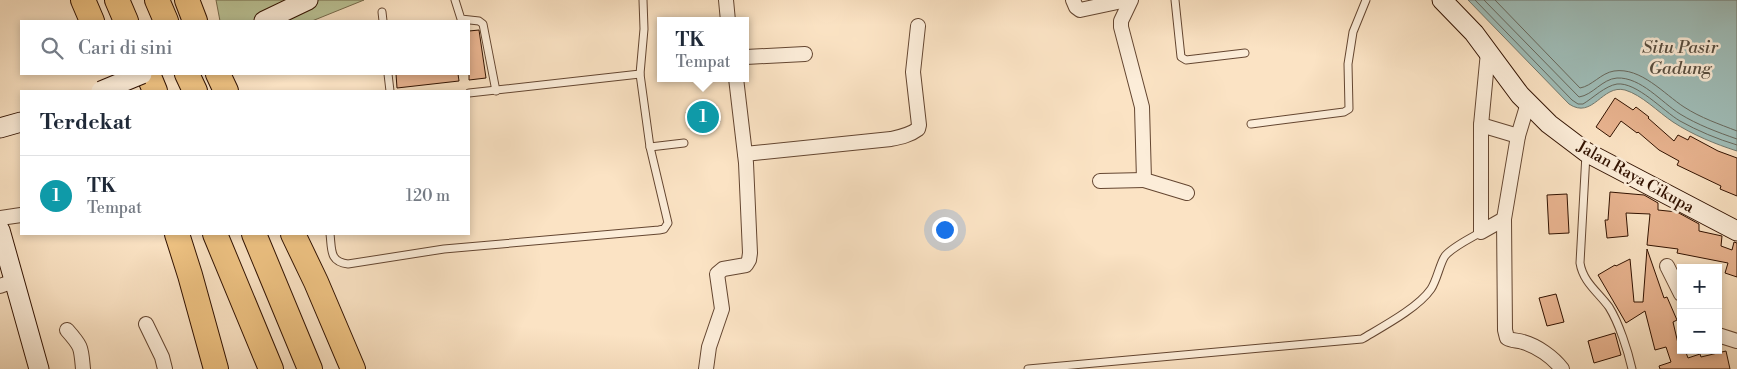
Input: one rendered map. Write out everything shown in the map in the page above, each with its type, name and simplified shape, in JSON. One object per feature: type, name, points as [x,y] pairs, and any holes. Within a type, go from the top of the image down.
[{"type":"highway","points":[[83,0],[92,20]]},
{"type":"highway","points":[[117,0],[126,20]]},
{"type":"highway","points":[[157,0],[166,20]]},
{"type":"highway","points":[[187,0],[195,20]]},
{"type":"highway","points":[[115,75],[123,90]]},
{"type":"highway","points":[[148,75],[155,90]]},
{"type":"highway","points":[[187,75],[195,90]]},
{"type":"highway","points":[[218,75],[226,90]]},
{"type":"highway","points":[[177,235],[216,369]]},
{"type":"highway","points":[[215,235],[271,369]]},
{"type":"highway","points":[[254,235],[310,369]]},
{"type":"highway","points":[[293,235],[316,282],[353,369]]},
{"type":"main road","points":[[266,20],[308,0]]},
{"type":"main road","name":"Jalan Raya Cikupa","points":[[1442,0],[1474,33],[1520,96],[1549,124],[1586,152],[1737,231]]},
{"type":"main road","points":[[103,90],[140,75]]},
{"type":"main road","points":[[0,128],[20,122]]},
{"type":"main road","points":[[0,230],[7,284],[39,369]]},
{"type":"street","points":[[726,0],[728,17]]},
{"type":"street","points":[[1073,0],[1076,7],[1080,10],[1126,0]]},
{"type":"street","points":[[1130,0],[1121,21],[1121,27],[1142,107],[1144,180]]},
{"type":"street","points":[[745,154],[891,139],[916,131],[918,125],[913,72],[918,26]]},
{"type":"street","points":[[1488,52],[1481,125],[1481,232],[1504,219]]},
{"type":"street","points":[[749,57],[805,54]]},
{"type":"street","points":[[706,369],[709,347],[722,309],[717,274],[723,270],[746,264],[750,260],[745,154],[736,82]]},
{"type":"street","points":[[1528,103],[1518,136],[1504,219],[1505,330],[1507,338],[1522,341],[1537,349],[1552,359],[1562,369]]},
{"type":"street","points":[[1481,125],[1518,136]]},
{"type":"street","points":[[1100,181],[1144,180],[1187,193]]},
{"type":"street","points":[[0,218],[20,216]]},
{"type":"street","points":[[1668,266],[1677,285]]},
{"type":"street","points":[[146,324],[162,357],[165,369]]},
{"type":"street","points":[[67,330],[80,345],[83,352],[83,369]]},
{"type":"street","points":[[1722,336],[1737,341]]},
{"type":"lane","points":[[455,0],[461,19],[483,23],[496,91]]},
{"type":"lane","points":[[330,235],[334,258],[339,263],[348,264],[444,249],[659,230],[664,228],[668,223],[650,147],[640,74],[644,29],[643,0]]},
{"type":"lane","points":[[1176,0],[1182,57],[1186,60],[1245,53]]},
{"type":"lane","points":[[1251,124],[1344,112],[1349,109],[1348,64],[1353,32],[1366,0]]},
{"type":"lane","points":[[382,12],[383,20]]},
{"type":"lane","points":[[470,93],[640,74]]},
{"type":"lane","points":[[388,75],[390,90]]},
{"type":"lane","points":[[650,147],[684,142]]},
{"type":"lane","points":[[1586,152],[1580,253],[1581,271],[1585,280],[1609,308],[1627,351],[1632,369]]},
{"type":"lane","points":[[1028,369],[1362,339],[1408,310],[1431,289],[1442,266],[1444,257],[1481,232]]},
{"type":"green space","points":[[216,0],[364,0],[314,20],[220,20]]},
{"type":"water","name":"Situ Pasir Gadung","points":[[1468,0],[1737,0],[1737,151],[1688,131],[1638,96],[1625,90],[1610,92],[1585,108],[1577,108],[1569,104]]},
{"type":"building","points":[[479,30],[486,78],[469,80],[470,31]]},
{"type":"building","points":[[396,75],[458,75],[459,81],[397,88]]},
{"type":"building","points":[[1615,98],[1633,110],[1636,107],[1674,141],[1678,135],[1688,140],[1690,136],[1718,151],[1737,158],[1737,196],[1720,189],[1721,186],[1677,165],[1679,161],[1659,150],[1638,132],[1621,121],[1610,137],[1596,127]]},
{"type":"building","points":[[716,105],[720,122],[690,129],[686,112]]},
{"type":"building","points":[[1610,192],[1644,195],[1658,203],[1658,210],[1677,212],[1699,224],[1699,231],[1722,236],[1721,246],[1732,250],[1734,242],[1737,243],[1737,277],[1725,273],[1728,263],[1677,253],[1678,249],[1647,245],[1650,214],[1626,213],[1628,236],[1607,238],[1605,220],[1608,220]]},
{"type":"building","points":[[1567,194],[1569,233],[1549,234],[1547,195]]},
{"type":"building","points":[[1647,249],[1664,298],[1667,297],[1677,320],[1673,322],[1677,339],[1677,354],[1686,354],[1688,358],[1700,354],[1701,357],[1722,354],[1722,352],[1726,351],[1730,369],[1660,369],[1659,366],[1671,362],[1666,347],[1655,350],[1645,311],[1626,323],[1598,275],[1630,259],[1634,302],[1643,302]]},
{"type":"building","points":[[1556,294],[1564,322],[1547,326],[1539,298]]},
{"type":"building","points":[[1615,333],[1621,355],[1594,363],[1588,341]]},
{"type":"place","name":"TK","points":[[703,117]]}]
